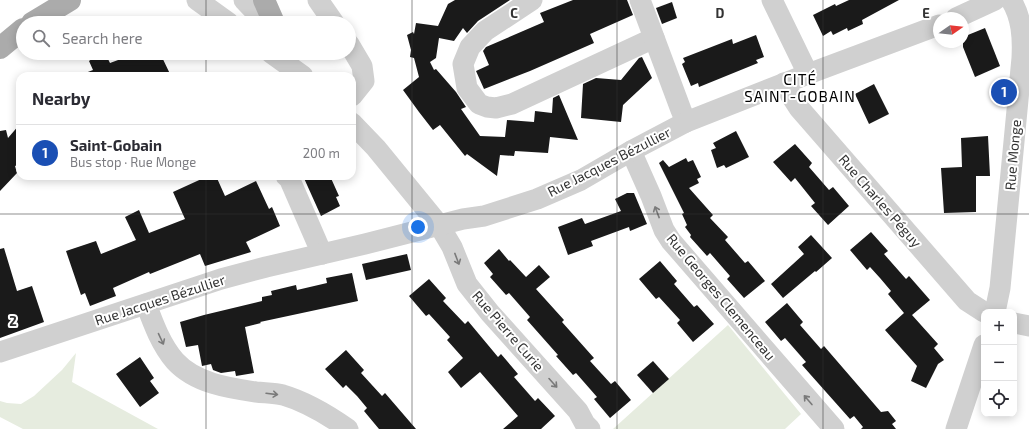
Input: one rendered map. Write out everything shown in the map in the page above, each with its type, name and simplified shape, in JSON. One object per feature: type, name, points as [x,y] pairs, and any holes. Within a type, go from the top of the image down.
[{"type":"main road","points":[[44,16],[70,0]]},
{"type":"main road","points":[[264,0],[271,16]]},
{"type":"main road","points":[[0,48],[16,35]]},
{"type":"street","points":[[197,0],[219,16]]},
{"type":"street","points":[[244,0],[259,16]]},
{"type":"street","points":[[318,0],[329,16]]},
{"type":"street","points":[[532,0],[485,31],[470,47],[463,64],[467,88],[479,104],[496,108],[512,104],[654,38]]},
{"type":"street","name":"Rue Jacques Bézullier","points":[[640,0],[686,122]]},
{"type":"street","points":[[772,0],[808,74]]},
{"type":"street","points":[[969,12],[995,0]]},
{"type":"street","name":"Rue Monge","points":[[996,309],[1000,288],[1022,58],[1023,40],[1019,6]]},
{"type":"street","name":"Rue Jacques Bézullier","points":[[0,352],[221,279],[463,219],[484,216],[537,199],[581,180],[631,151],[686,122],[784,83],[933,27]]},
{"type":"street","points":[[356,56],[362,66],[364,81],[356,91]]},
{"type":"street","points":[[281,60],[297,72]]},
{"type":"street","points":[[297,60],[306,72]]},
{"type":"street","name":"Rue Charles Péguy","points":[[784,83],[799,108],[968,301],[981,310]]},
{"type":"street","name":"Rue Pierre Curie","points":[[356,127],[376,148],[439,225],[452,247],[467,284],[490,313],[578,411],[585,424],[590,429]]},
{"type":"street","name":"Rue Georges Clemenceau","points":[[631,151],[664,230],[671,241],[834,429]]},
{"type":"street","points":[[290,180],[322,254]]},
{"type":"street","points":[[146,304],[164,346],[175,361],[188,371],[206,382],[256,392],[282,395],[308,405],[332,418],[348,429]]},
{"type":"street","points":[[1017,324],[1029,326]]},
{"type":"street","points":[[956,429],[981,354]]},
{"type":"shaded area","points":[[728,325],[801,414],[785,429],[613,429]]},
{"type":"shaded area","points":[[76,353],[72,382],[158,429],[23,429],[0,417],[0,401],[21,404],[34,396],[62,370]]},
{"type":"building","points":[[455,0],[510,0],[478,21],[467,33],[463,28],[454,41],[439,38],[436,58],[430,62],[434,70],[436,69],[456,92],[466,107],[461,109],[480,136],[505,137],[507,120],[534,122],[535,111],[552,113],[553,98],[559,95],[578,140],[550,137],[548,153],[515,151],[514,156],[500,155],[497,176],[467,154],[465,156],[440,125],[433,130],[403,90],[419,77],[414,58],[410,57],[411,50],[407,35],[413,32],[414,34],[416,23],[438,26],[448,4]]},
{"type":"building","points":[[573,0],[627,0],[633,15],[590,34],[594,43],[484,89],[476,71],[489,65],[483,51],[486,47],[544,22],[540,13]]},
{"type":"building","points":[[849,0],[899,0],[862,20],[863,24],[848,31],[847,28],[833,35],[831,31],[823,36],[813,15],[835,4],[836,6]]},
{"type":"building","points":[[672,2],[677,18],[662,24],[656,8]]},
{"type":"building","points":[[985,28],[1000,66],[975,77],[963,48],[969,48],[969,35]]},
{"type":"building","points":[[756,35],[764,57],[756,60],[758,63],[699,87],[698,83],[691,86],[682,64],[685,62],[683,58],[732,39],[733,44]]},
{"type":"building","points":[[642,57],[652,78],[623,105],[621,122],[581,118],[583,84],[596,78],[621,80],[639,58]]},
{"type":"building","points":[[108,60],[110,63],[118,60],[163,60],[169,72],[88,72],[93,70],[89,61]]},
{"type":"building","points":[[874,84],[889,114],[869,124],[855,94]]},
{"type":"building","points":[[16,129],[16,174],[0,191],[0,131],[6,130],[8,138]]},
{"type":"building","points":[[736,131],[749,157],[726,168],[724,165],[717,168],[711,150],[716,148],[713,143]]},
{"type":"building","points":[[988,136],[990,176],[976,176],[976,212],[944,213],[941,168],[962,167],[961,138]]},
{"type":"building","points":[[795,144],[812,163],[809,167],[829,190],[833,187],[849,206],[828,225],[811,206],[815,203],[795,178],[791,182],[773,162]]},
{"type":"building","points":[[686,158],[688,162],[693,160],[701,177],[697,179],[699,183],[689,188],[713,215],[710,218],[728,237],[725,240],[745,263],[748,261],[765,281],[744,298],[727,279],[730,276],[710,253],[707,256],[690,237],[691,235],[685,227],[687,225],[682,214],[684,213],[659,163],[663,160],[669,167]]},
{"type":"building","points":[[199,180],[218,180],[225,196],[256,181],[269,209],[272,207],[280,226],[246,242],[251,252],[205,266],[200,254],[150,274],[149,272],[113,288],[116,296],[90,306],[85,293],[81,295],[66,251],[96,241],[101,254],[136,240],[125,217],[139,210],[149,233],[185,219],[173,192]]},
{"type":"building","points":[[305,180],[332,180],[339,196],[336,197],[340,206],[321,216]]},
{"type":"building","points":[[627,193],[634,193],[647,224],[630,231],[629,227],[591,241],[593,246],[568,255],[558,227],[582,218],[585,224],[621,211],[615,199]]},
{"type":"building","points":[[871,232],[888,251],[884,254],[906,279],[909,276],[930,300],[912,315],[938,344],[934,348],[944,360],[938,364],[926,388],[911,381],[917,366],[885,330],[904,313],[888,294],[891,291],[880,278],[870,267],[867,270],[850,250]]},
{"type":"building","points":[[811,235],[832,258],[783,298],[771,284],[804,254],[798,247]]},
{"type":"building","points":[[4,248],[17,291],[32,286],[44,322],[0,338],[0,249]]},
{"type":"building","points":[[499,249],[526,277],[539,265],[550,277],[536,289],[564,320],[562,322],[594,358],[590,361],[611,384],[615,381],[631,400],[610,418],[594,399],[597,397],[576,373],[573,375],[556,356],[558,355],[527,320],[530,317],[509,293],[506,295],[490,277],[493,274],[484,263]]},
{"type":"building","points":[[407,254],[411,270],[366,280],[362,264]]},
{"type":"building","points":[[660,261],[677,281],[674,284],[694,307],[697,305],[714,324],[693,342],[677,323],[680,320],[659,297],[656,299],[639,279]]},
{"type":"building","points":[[352,273],[358,301],[260,322],[261,323],[245,327],[254,373],[236,376],[235,371],[221,373],[213,370],[211,364],[202,366],[198,345],[186,347],[180,322],[262,301],[262,297],[272,295],[271,291],[296,285],[297,290],[327,283],[326,278]]},
{"type":"building","points":[[429,279],[446,298],[443,301],[465,324],[468,321],[498,357],[501,354],[518,374],[514,377],[535,401],[538,398],[555,416],[541,429],[503,429],[518,416],[480,372],[461,388],[448,372],[463,358],[447,340],[450,337],[429,314],[426,316],[409,296]]},
{"type":"building","points":[[787,303],[803,322],[800,325],[821,349],[824,346],[881,412],[888,411],[896,421],[892,424],[896,429],[861,429],[863,427],[854,416],[850,419],[802,365],[806,362],[785,338],[781,341],[765,322]]},
{"type":"building","points":[[346,350],[364,370],[361,373],[382,396],[385,393],[416,429],[379,429],[364,411],[367,408],[357,396],[346,385],[343,388],[325,369]]},
{"type":"building","points":[[140,357],[154,378],[150,381],[159,393],[140,407],[116,374]]},
{"type":"building","points":[[653,361],[669,379],[653,393],[637,375]]},
{"type":"place","name":"Saint-Gobain","points":[[1004,92]]},
{"type":"district","name":"CITÉ SAINT-GOBAIN","points":[[800,88]]}]
